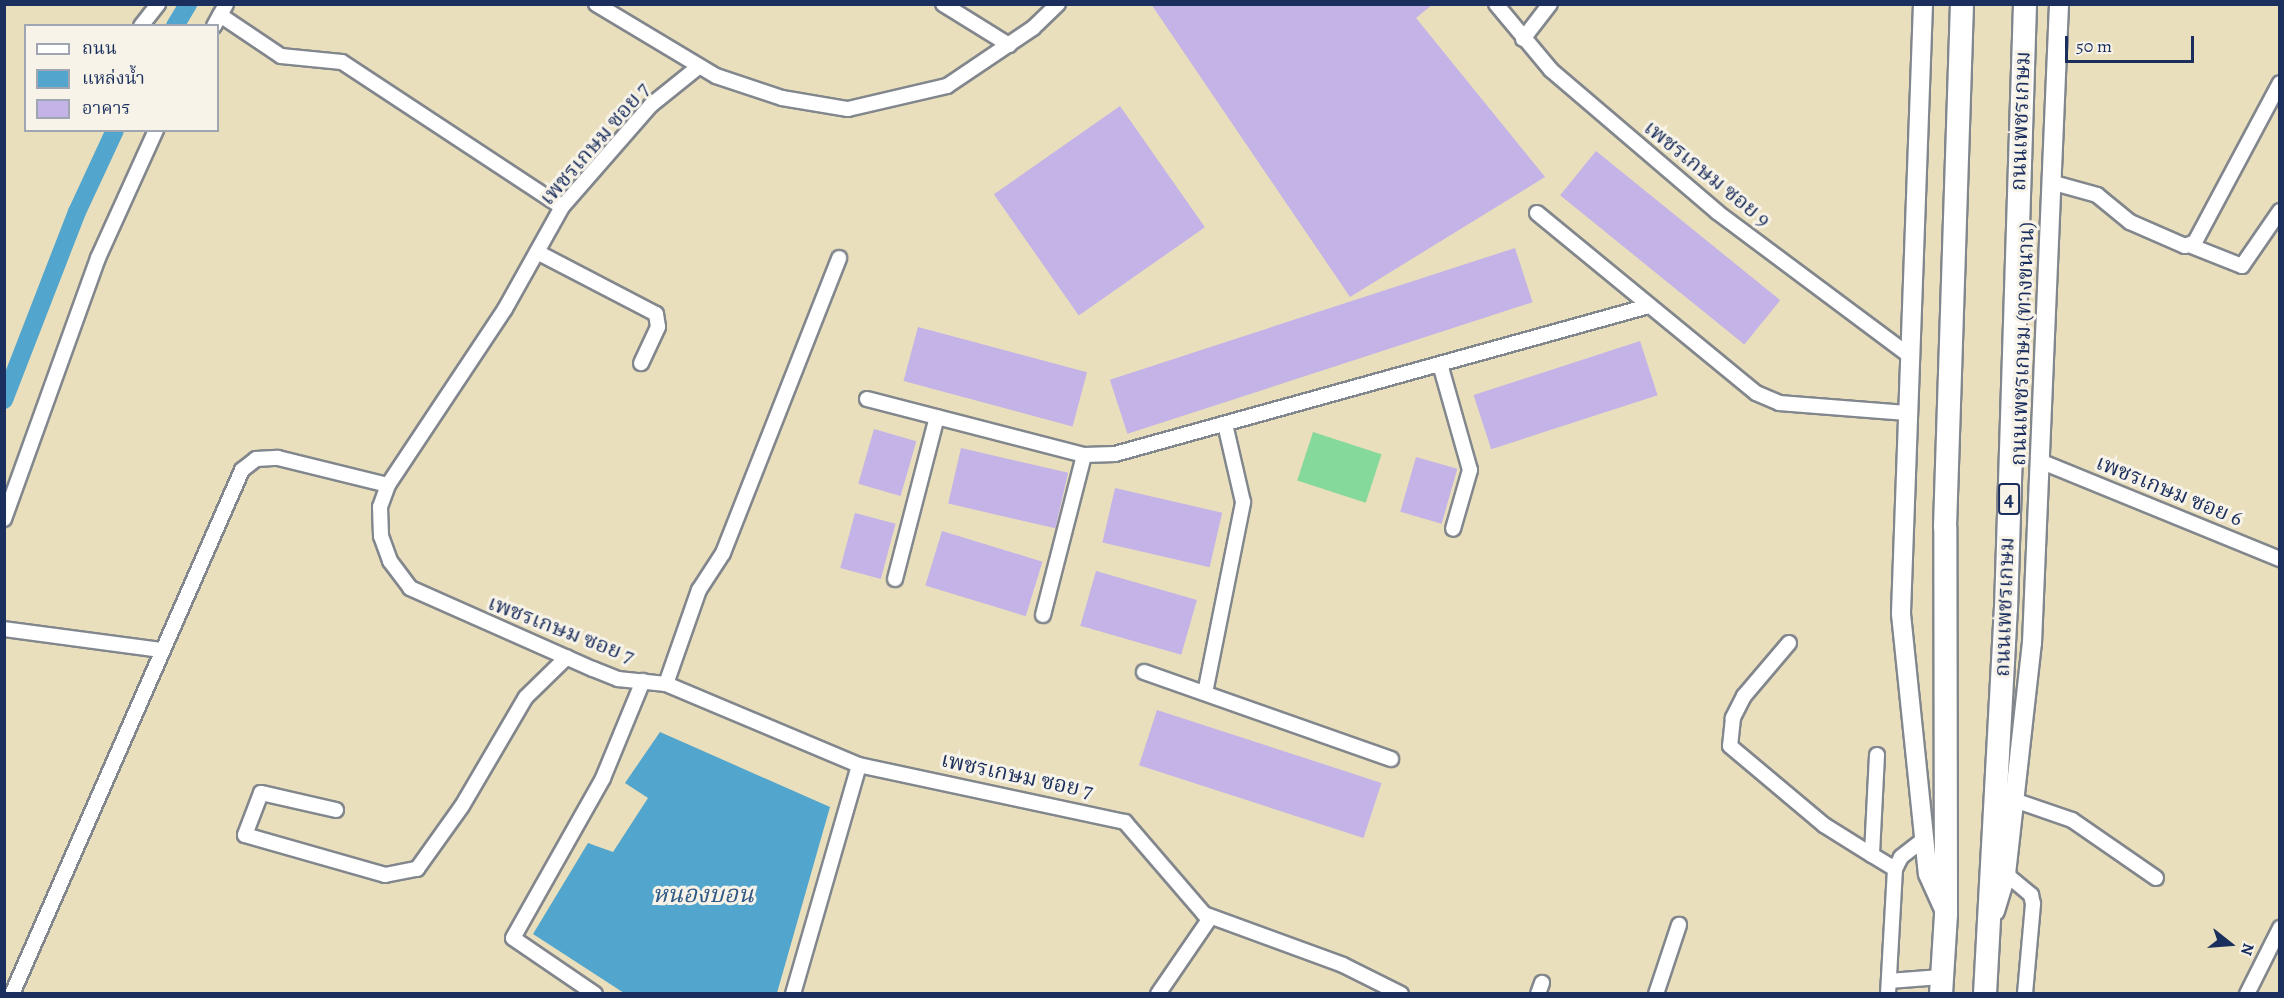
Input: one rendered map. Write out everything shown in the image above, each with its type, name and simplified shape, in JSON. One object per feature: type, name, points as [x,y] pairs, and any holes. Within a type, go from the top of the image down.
[{"type":"highway","points":[[1941,985],[1946,914],[1945,527],[1962,4]]},
{"type":"highway","name":"ถนนเพชรเกษม","points":[[1985,993],[2006,609],[2025,4]]},
{"type":"main road","points":[[1923,4],[1901,614],[1928,874],[1946,914]]},
{"type":"main road","name":"ถนนเพชรเกษม (ทางขนาน)","points":[[1988,933],[2006,874],[2032,643],[2054,183],[2059,4]]},
{"type":"street","points":[[143,24],[158,4]]},
{"type":"street","points":[[596,4],[697,68],[782,98],[848,109],[947,86],[1009,45],[1058,4]]},
{"type":"street","points":[[943,4],[1009,45]]},
{"type":"street","name":"เพชรเกษม ซอย 9","points":[[1496,4],[1551,70],[1717,212],[1910,356]]},
{"type":"street","points":[[1523,39],[1550,4]]},
{"type":"street","points":[[220,15],[281,56],[342,62],[562,207]]},
{"type":"street","name":"เพชรเกษม ซอย 7","points":[[697,68],[651,105],[562,207],[537,252],[388,485],[380,507],[381,536],[390,561],[410,588],[618,679],[666,684],[859,765],[1125,822],[1210,918],[1343,965],[1401,993]]},
{"type":"street","points":[[2188,245],[2280,83]]},
{"type":"street","points":[[4,519],[98,258],[155,132]]},
{"type":"street","points":[[2054,183],[2097,195],[2130,222],[2242,266],[2280,211]]},
{"type":"street","points":[[1537,213],[1645,307],[1756,393],[1779,403],[1907,413]]},
{"type":"street","points":[[537,252],[656,314],[658,327],[641,363]]},
{"type":"street","points":[[666,684],[699,590],[723,553],[839,258]]},
{"type":"street","points":[[867,399],[1084,455],[1115,454],[1645,307]]},
{"type":"street","points":[[1440,364],[1470,470],[1453,529]]},
{"type":"street","points":[[895,579],[938,417]]},
{"type":"street","points":[[1205,693],[1243,502],[1225,424]]},
{"type":"street","points":[[1043,615],[1084,455]]},
{"type":"street","points":[[12,993],[242,470],[256,459],[278,458],[388,485]]},
{"type":"street","name":"เพชรเกษม ซอย 6","points":[[2042,462],[2280,559]]},
{"type":"street","points":[[4,629],[162,650]]},
{"type":"street","points":[[1789,643],[1744,696],[1733,718],[1730,747],[1824,825],[1895,869]]},
{"type":"street","points":[[336,810],[261,793],[245,836],[385,875],[417,869],[462,806],[526,697],[567,657]]},
{"type":"street","points":[[1144,672],[1390,759]]},
{"type":"street","points":[[595,993],[513,938],[603,778],[643,681]]},
{"type":"street","points":[[1872,855],[1877,755]]},
{"type":"street","points":[[793,993],[859,765]]},
{"type":"street","points":[[2014,800],[2072,820],[2156,878]]},
{"type":"street","points":[[1924,839],[1901,857],[1895,869],[1889,987],[1941,985]]},
{"type":"street","points":[[2006,874],[2031,895],[2033,904],[2025,993]]},
{"type":"street","points":[[1158,993],[1210,918]]},
{"type":"street","points":[[1656,993],[1679,925]]},
{"type":"street","points":[[2247,993],[2280,928]]},
{"type":"green space","points":[[1313,432],[1381,454],[1366,503],[1297,481]]},
{"type":"water","name":"หนองบอน","points":[[660,732],[830,807],[777,993],[624,993],[533,934],[588,843],[613,852],[648,798],[625,783]]},
{"type":"building","points":[[1151,4],[1433,4],[1416,18],[1545,177],[1350,297]]},
{"type":"building","points":[[1120,106],[1205,227],[1079,316],[994,194]]},
{"type":"building","points":[[1596,151],[1780,300],[1744,344],[1560,195]]},
{"type":"building","points":[[1515,248],[1533,302],[1127,434],[1110,380]]},
{"type":"building","points":[[918,327],[1087,372],[1073,426],[904,381]]},
{"type":"building","points":[[1640,341],[1658,395],[1491,449],[1474,395]]},
{"type":"building","points":[[874,429],[916,441],[901,496],[858,484]]},
{"type":"building","points":[[961,448],[1068,473],[1055,528],[948,504]]},
{"type":"building","points":[[1416,457],[1457,469],[1442,524],[1400,512]]},
{"type":"building","points":[[1115,488],[1222,513],[1210,567],[1102,543]]},
{"type":"building","points":[[855,513],[896,524],[881,579],[840,568]]},
{"type":"building","points":[[942,531],[1042,562],[1026,616],[925,586]]},
{"type":"building","points":[[1096,571],[1197,600],[1181,655],[1080,626]]},
{"type":"building","points":[[1157,710],[1381,783],[1364,838],[1139,765]]},
{"type":"waterway","points":[[176,24],[188,4]]},
{"type":"waterway","points":[[4,400],[77,212],[114,132]]}]
